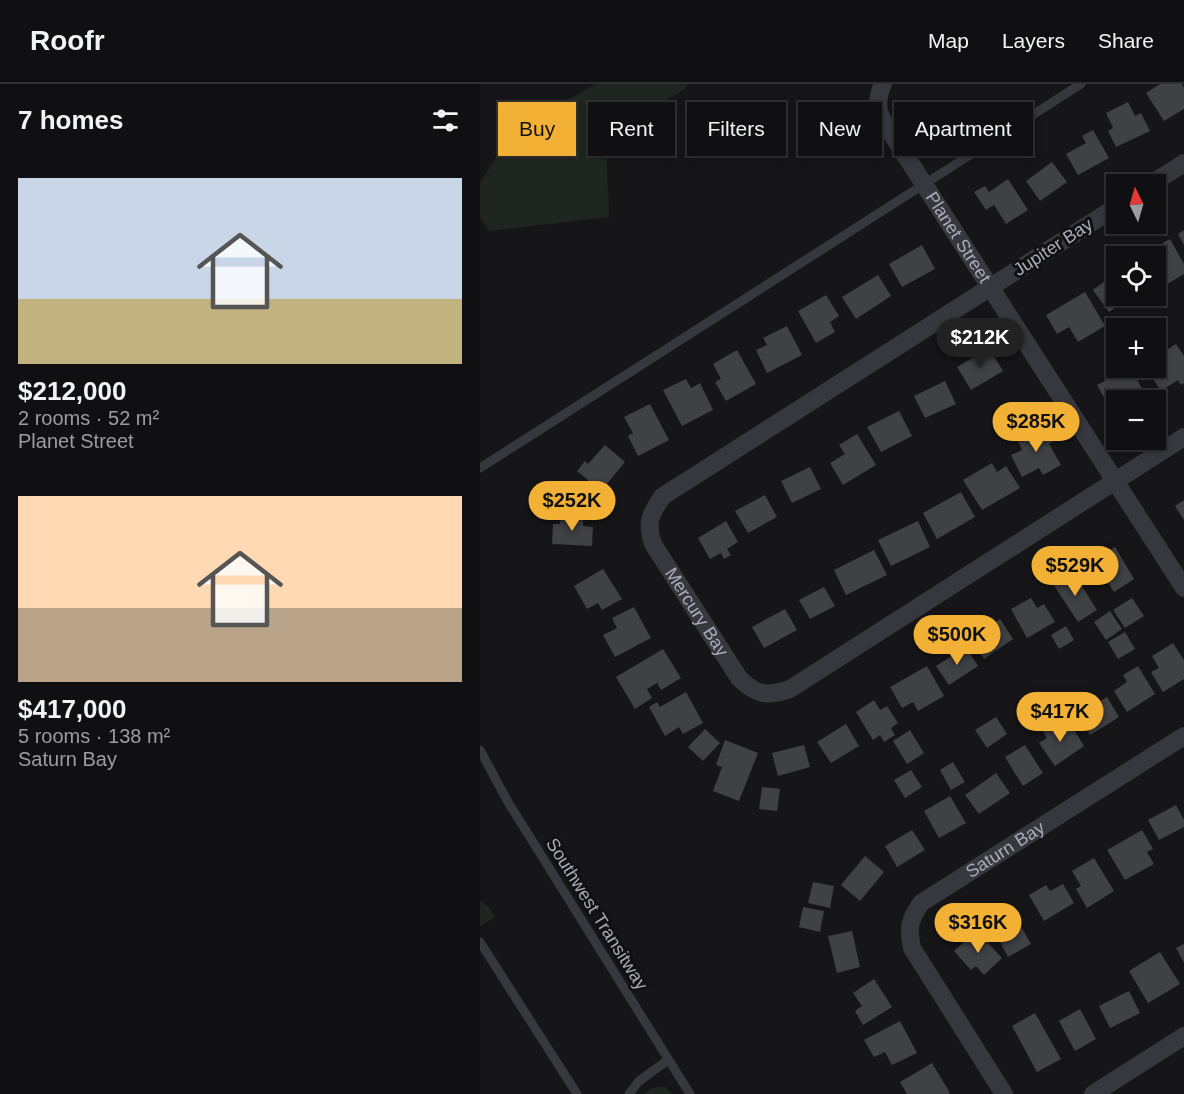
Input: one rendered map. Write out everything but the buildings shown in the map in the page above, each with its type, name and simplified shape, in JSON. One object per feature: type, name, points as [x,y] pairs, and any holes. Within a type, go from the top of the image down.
[{"type":"street","name":"Planet Street","points":[[881,90],[879,114],[1184,588]]},
{"type":"street","points":[[1166,174],[1184,163]]},
{"type":"street","name":"Jupiter Bay","points":[[991,287],[1106,213]]},
{"type":"street","name":"Mercury Bay","points":[[991,287],[663,496],[655,507],[650,519],[649,532],[653,544],[739,678],[748,687],[762,694],[776,694],[790,689],[1116,481]]},
{"type":"street","points":[[1116,481],[1184,437]]},
{"type":"street","name":"Saturn Bay","points":[[1004,1094],[912,948],[910,923],[915,913],[921,903],[1184,736]]},
{"type":"street","points":[[1093,1094],[1184,1036]]},
{"type":"lane","points":[[480,468],[1081,84]]},
{"type":"lane","name":"Southwest Transitway","points":[[480,750],[508,802],[690,1094]]},
{"type":"lane","points":[[480,942],[484,956],[577,1094]]},
{"type":"lane","points":[[629,1094],[639,1081],[668,1060]]},
{"type":"shaded area","points":[[596,84],[687,84],[685,89],[664,102],[588,102],[588,156],[607,156],[609,217],[489,231],[480,217],[480,183],[498,154],[498,156],[576,156],[576,102],[564,102]]},
{"type":"shaded area","points":[[480,900],[489,907],[495,917],[480,926]]},
{"type":"shaded area","points":[[657,1087],[665,1087],[672,1094],[645,1094]]}]
